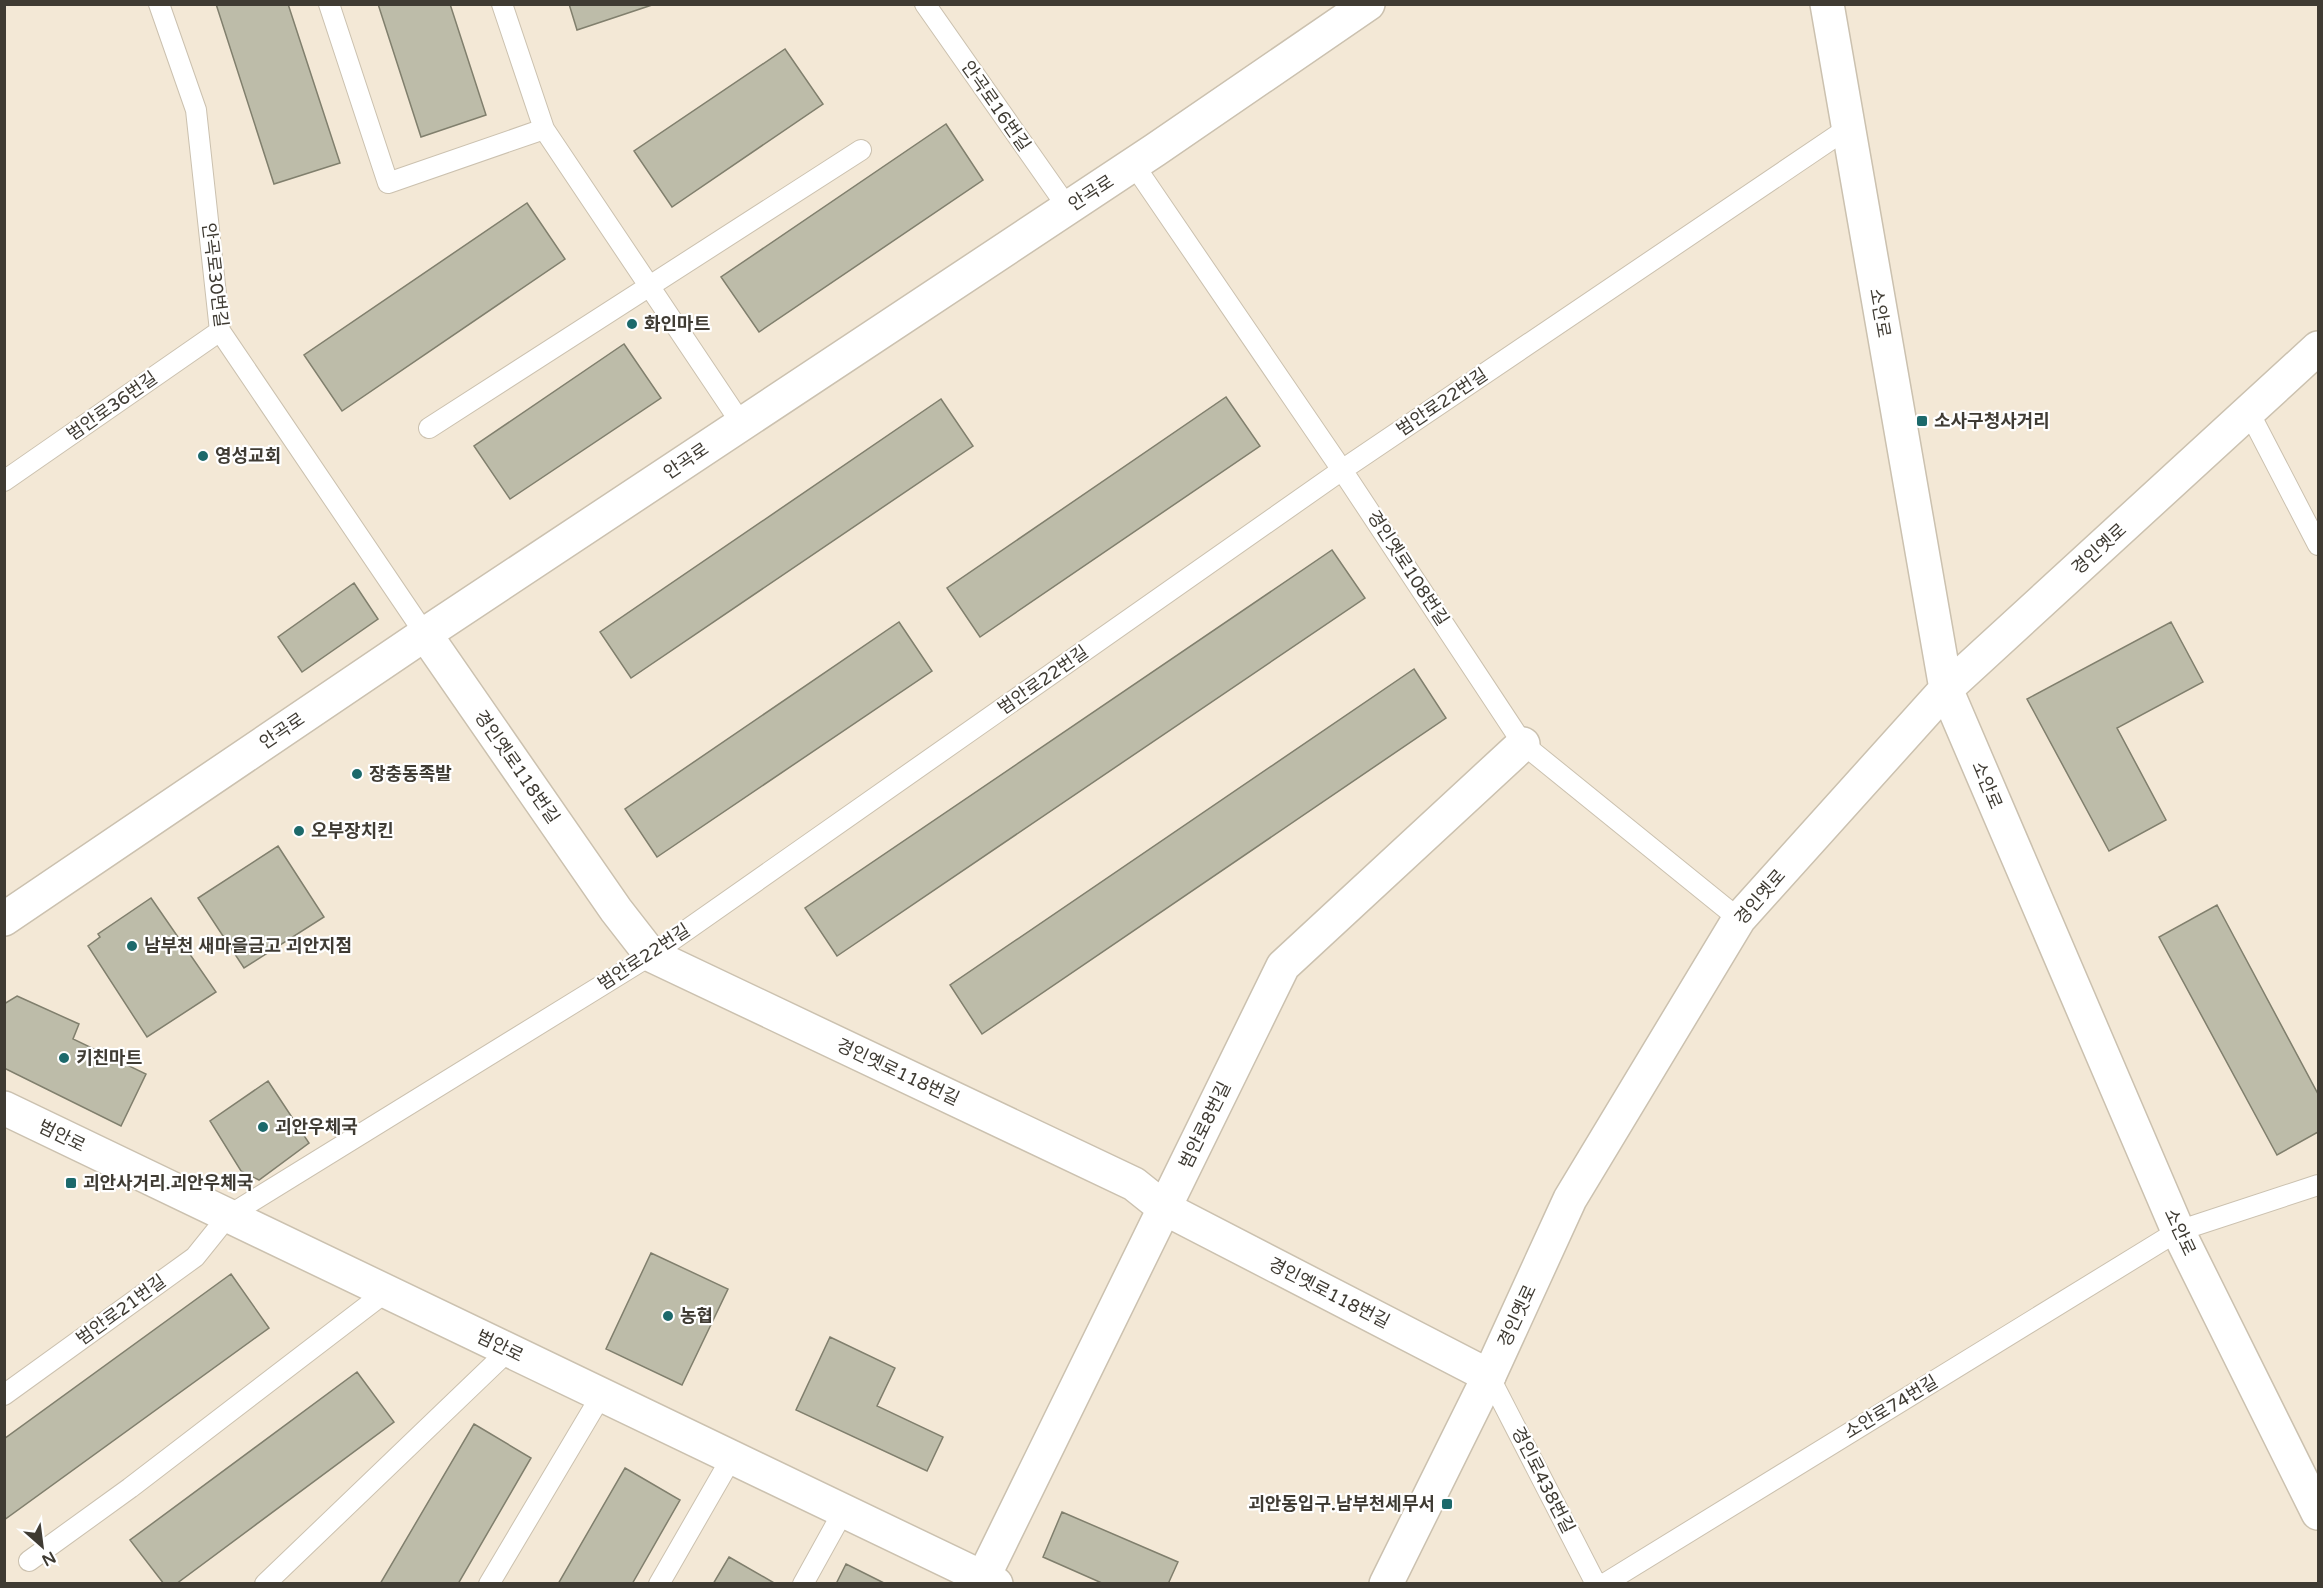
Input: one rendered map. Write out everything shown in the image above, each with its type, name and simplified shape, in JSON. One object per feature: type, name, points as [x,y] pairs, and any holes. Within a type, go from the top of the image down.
[{"type":"street","name":"안곡로","points":[[4,919],[741,423],[1134,165],[1368,4]]},
{"type":"street","name":"소안로","points":[[1827,4],[1946,689],[2178,1232],[2319,1513]]},
{"type":"street","name":"경인옛로","points":[[1386,1584],[1489,1376],[1570,1199],[1739,919],[1946,689],[2319,348]]},
{"type":"street","name":"경인옛로118번길","points":[[425,634],[616,910],[651,955],[1134,1184],[1164,1208],[1489,1376]]},
{"type":"street","name":"범안로8번길","points":[[986,1582],[1164,1208],[1283,966],[1523,744]]},
{"type":"street","name":"범안로","points":[[4,1108],[844,1510],[986,1582]]},
{"type":"lane","name":"안곡로30번길","points":[[159,4],[196,110],[220,331],[425,634]]},
{"type":"lane","points":[[329,4],[388,183],[544,129]]},
{"type":"lane","points":[[502,4],[544,129],[741,423]]},
{"type":"lane","name":"안곡로16번길","points":[[925,4],[1068,208]]},
{"type":"lane","name":"범안로22번길","points":[[228,1216],[651,955],[1342,470],[1848,128]]},
{"type":"lane","points":[[429,428],[861,150]]},
{"type":"lane","name":"경인옛로108번길","points":[[1134,165],[1342,470],[1523,744],[1739,919]]},
{"type":"lane","name":"범안로36번길","points":[[4,481],[220,331]]},
{"type":"lane","points":[[2249,412],[2319,545]]},
{"type":"lane","name":"소안로74번길","points":[[1604,1584],[2178,1232],[2319,1185]]},
{"type":"lane","name":"범안로21번길","points":[[4,1395],[195,1257],[228,1216]]},
{"type":"lane","points":[[29,1561],[130,1488],[387,1291]]},
{"type":"lane","points":[[266,1584],[508,1350]]},
{"type":"lane","name":"경인로438번길","points":[[1489,1376],[1596,1584]]},
{"type":"lane","points":[[489,1584],[602,1394]]},
{"type":"lane","points":[[659,1584],[732,1457]]},
{"type":"lane","points":[[803,1584],[844,1510]]},
{"type":"building","points":[[216,4],[288,4],[340,163],[274,184]]},
{"type":"building","points":[[378,4],[450,4],[486,115],[421,137]]},
{"type":"building","points":[[569,4],[655,4],[577,30]]},
{"type":"building","points":[[785,49],[823,104],[672,207],[634,151]]},
{"type":"building","points":[[946,124],[983,180],[759,332],[721,277]]},
{"type":"building","points":[[527,203],[565,259],[342,411],[304,355]]},
{"type":"building","points":[[624,344],[661,398],[510,499],[474,446]]},
{"type":"building","points":[[1226,397],[1260,446],[980,637],[947,588]]},
{"type":"building","points":[[941,399],[973,446],[631,678],[600,632]]},
{"type":"building","points":[[1332,550],[1365,598],[837,956],[805,908]]},
{"type":"building","points":[[354,583],[378,619],[302,672],[278,637]]},
{"type":"building","points":[[899,622],[932,671],[657,857],[625,809]]},
{"type":"building","points":[[2171,622],[2203,682],[2117,728],[2166,820],[2109,851],[2027,699]]},
{"type":"building","points":[[1414,669],[1446,718],[982,1034],[950,985]]},
{"type":"building","points":[[278,846],[324,917],[244,968],[198,898]]},
{"type":"building","points":[[151,898],[216,992],[147,1037],[88,946],[100,937],[98,934]]},
{"type":"building","points":[[2217,905],[2318,1094],[2318,1132],[2277,1155],[2159,937]]},
{"type":"building","points":[[17,996],[79,1024],[73,1039],[146,1074],[121,1126],[4,1068],[4,1004]]},
{"type":"building","points":[[268,1081],[309,1143],[259,1180],[241,1171],[210,1121]]},
{"type":"building","points":[[651,1253],[728,1289],[682,1385],[606,1349]]},
{"type":"building","points":[[231,1274],[269,1328],[4,1520],[4,1439]]},
{"type":"building","points":[[830,1337],[895,1368],[877,1406],[943,1437],[927,1471],[796,1410]]},
{"type":"building","points":[[357,1372],[394,1422],[176,1584],[164,1584],[130,1540]]},
{"type":"building","points":[[474,1424],[531,1458],[458,1584],[380,1584]]},
{"type":"building","points":[[625,1468],[680,1500],[632,1584],[558,1584]]},
{"type":"building","points":[[1062,1512],[1178,1562],[1168,1584],[1104,1584],[1043,1557]]},
{"type":"building","points":[[729,1557],[776,1584],[713,1584]]},
{"type":"building","points":[[846,1564],[886,1584],[836,1584]]},
{"type":"place","name":"화인마트","points":[[632,324]]},
{"type":"place","name":"소사구청사거리","points":[[1922,421]]},
{"type":"place","name":"영성교회","points":[[203,456]]},
{"type":"place","name":"장충동족발","points":[[357,774]]},
{"type":"place","name":"오부장치킨","points":[[299,831]]},
{"type":"place","name":"남부천 새마을금고 괴안지점","points":[[132,946]]},
{"type":"place","name":"키친마트","points":[[64,1058]]},
{"type":"place","name":"괴안우체국","points":[[263,1127]]},
{"type":"place","name":"괴안사거리.괴안우체국","points":[[71,1183]]},
{"type":"place","name":"농협","points":[[668,1316]]},
{"type":"place","name":"괴안동입구.남부천세무서","points":[[1447,1504]]}]
